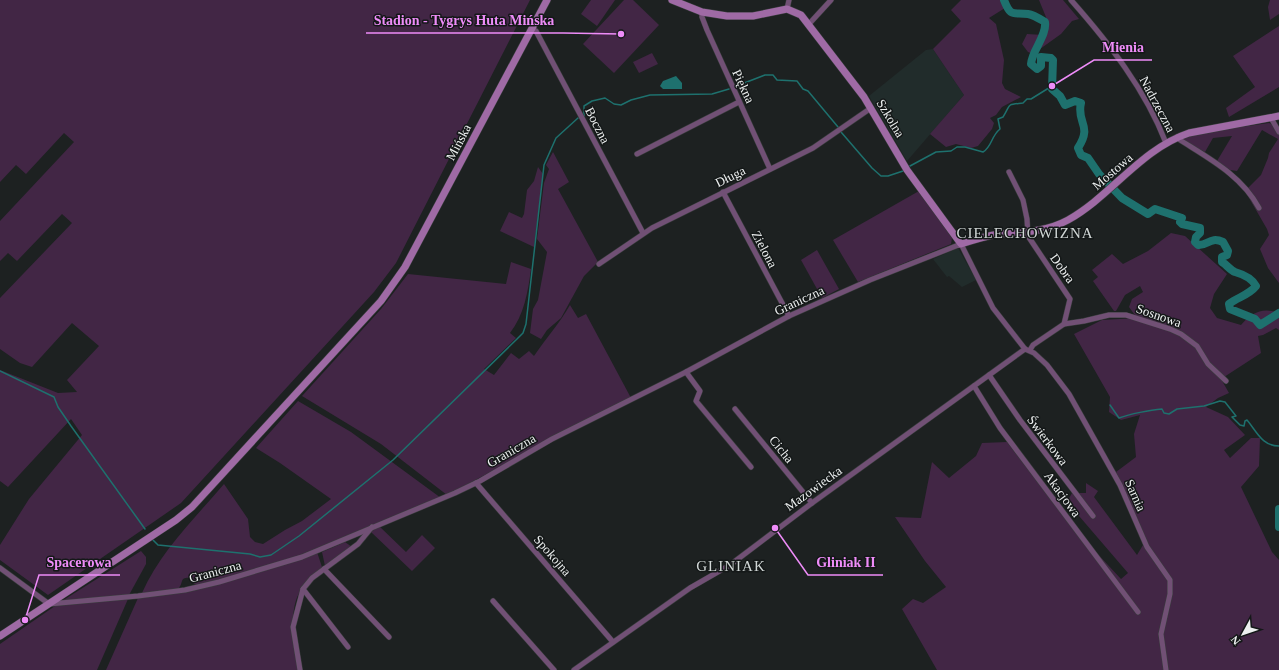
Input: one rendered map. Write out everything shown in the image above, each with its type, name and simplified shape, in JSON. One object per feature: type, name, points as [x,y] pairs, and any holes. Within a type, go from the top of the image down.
[{"type":"main road","name":"Mińska","points":[[0,636],[170,524],[192,507],[386,294],[409,260],[547,0]]},
{"type":"main road","points":[[672,0],[702,12],[727,16],[748,16],[787,9]]},
{"type":"main road","name":"Szkolna","points":[[787,9],[799,13],[809,24],[871,108],[907,170],[960,244]]},
{"type":"main road","name":"Mostowa","points":[[960,244],[992,236],[1042,230],[1065,221],[1090,206],[1155,150],[1177,137],[1188,133],[1279,116]]},
{"type":"street","points":[[787,9],[789,0]]},
{"type":"street","points":[[809,24],[831,0]]},
{"type":"street","name":"Nadrzeczna","points":[[1071,0],[1120,60],[1152,112],[1166,143]]},
{"type":"street","name":"Piękna","points":[[702,12],[702,17],[707,30],[770,169]]},
{"type":"street","name":"Boczna","points":[[532,29],[536,31],[553,61],[642,233]]},
{"type":"street","points":[[637,154],[739,102]]},
{"type":"street","name":"Długa","points":[[599,264],[642,233],[813,148],[871,108]]},
{"type":"street","points":[[1271,118],[1279,132]]},
{"type":"street","points":[[1177,137],[1229,172],[1248,190],[1259,208]]},
{"type":"street","name":"Dobra","points":[[1009,172],[1020,193],[1027,219],[1030,240],[1069,296],[1070,305],[1064,324]]},
{"type":"street","name":"Zielona","points":[[723,192],[789,316]]},
{"type":"street","name":"Graniczna","points":[[49,604],[138,596],[196,588],[276,566],[424,507],[476,483],[552,440],[686,372],[789,316],[870,280],[960,244]]},
{"type":"street","name":"Szkolna","points":[[960,244],[993,308],[1028,349]]},
{"type":"street","name":"Sosnowa","points":[[1064,324],[1084,321],[1109,314],[1133,317],[1170,329],[1181,334],[1197,346],[1208,364],[1226,381]]},
{"type":"street","points":[[1028,349],[1064,324]]},
{"type":"street","name":"Mazowiecka","points":[[574,670],[690,588],[730,565],[812,503],[989,375],[1028,349]]},
{"type":"street","name":"Sarnia","points":[[1028,349],[1054,373],[1084,419],[1130,506],[1146,547],[1170,580],[1170,594],[1161,634],[1166,670]]},
{"type":"street","points":[[686,372],[700,391],[696,401],[750,467]]},
{"type":"street","name":"Świerkowa","points":[[989,375],[1020,420],[1093,516]]},
{"type":"street","name":"Akacjowa","points":[[974,386],[1000,428],[1138,612]]},
{"type":"street","name":"Cicha","points":[[734,409],[812,503]]},
{"type":"street","name":"Spokojna","points":[[476,483],[613,642]]},
{"type":"street","points":[[300,670],[293,627],[303,589],[312,578],[354,547],[372,527]]},
{"type":"street","points":[[0,568],[49,604]]},
{"type":"street","points":[[324,569],[389,637]]},
{"type":"street","points":[[303,589],[348,647]]},
{"type":"street","points":[[493,601],[554,670]]},
{"type":"shaded area","points":[[0,0],[530,0],[396,263],[374,292],[181,503],[48,595],[0,560],[0,545],[29,499],[82,435],[71,419],[8,487],[0,481],[0,370],[58,393],[77,392],[67,380],[99,346],[72,323],[32,367],[20,363],[0,349],[0,298],[72,223],[62,214],[17,261],[8,253],[0,261],[0,221],[74,142],[64,133],[26,174],[16,165],[0,182]]},
{"type":"shaded area","points":[[591,0],[615,0],[597,26],[581,14]]},
{"type":"shaded area","points":[[624,0],[633,0],[659,25],[614,73],[583,44]]},
{"type":"shaded area","points":[[961,0],[1002,0],[1005,8],[989,18],[996,24],[1004,60],[1002,83],[1005,89],[1021,97],[1002,107],[996,115],[990,118],[994,123],[992,129],[978,146],[971,148],[956,144],[946,147],[930,134],[964,95],[933,49],[961,21],[951,10]]},
{"type":"shaded area","points":[[1039,0],[1063,0],[1079,19],[1072,21],[1061,34],[1033,54],[1028,52],[1022,44],[1027,34],[1043,35],[1048,22]]},
{"type":"shaded area","points":[[1270,0],[1279,0],[1279,14],[1270,20],[1268,7]]},
{"type":"shaded area","points":[[1279,26],[1279,87],[1229,117],[1226,108],[1255,87],[1233,56]]},
{"type":"shaded area","points":[[933,49],[964,95],[907,161],[869,96],[926,50]]},
{"type":"shaded area","points":[[652,53],[658,64],[639,73],[633,62]]},
{"type":"shaded area","points":[[1269,123],[1279,126],[1279,283],[1268,268],[1260,249],[1269,235],[1267,229],[1245,191],[1261,175],[1269,153],[1278,139],[1262,130],[1237,171],[1230,170],[1217,161],[1232,136],[1213,138],[1205,152],[1182,140],[1183,137]]},
{"type":"shaded area","points":[[553,152],[569,182],[558,189],[598,262],[584,276],[561,318],[547,330],[541,339],[530,333],[533,309],[538,300],[547,252],[537,239],[544,183],[549,169],[546,165]]},
{"type":"shaded area","points":[[538,167],[543,174],[534,247],[500,231],[509,212],[522,218],[524,214],[527,190],[534,181]]},
{"type":"shaded area","points":[[919,191],[952,238],[951,244],[858,282],[833,240]]},
{"type":"shaded area","points":[[1171,233],[1185,236],[1227,274],[1214,294],[1210,308],[1217,318],[1241,325],[1249,317],[1258,312],[1273,311],[1279,313],[1279,330],[1276,328],[1258,336],[1261,353],[1221,379],[1229,393],[1218,398],[1206,407],[1228,417],[1245,435],[1224,450],[1230,458],[1251,438],[1260,438],[1259,466],[1241,487],[1272,552],[1279,560],[1279,670],[937,670],[902,609],[913,599],[923,603],[946,587],[925,561],[895,517],[921,518],[932,462],[949,478],[976,456],[982,443],[1007,442],[1067,521],[1121,579],[1128,573],[1067,502],[1072,493],[1086,493],[1086,483],[1098,491],[1094,497],[1137,555],[1146,540],[1116,472],[1136,457],[1134,434],[1140,415],[1121,420],[1109,412],[1110,397],[1074,334],[1102,320],[1137,318],[1129,307],[1132,299],[1143,292],[1140,286],[1125,295],[1116,311],[1114,311],[1093,281],[1098,277],[1092,270],[1112,254],[1123,264],[1148,251]]},
{"type":"shaded area","points":[[958,248],[976,280],[962,287],[949,276],[947,277],[933,259]]},
{"type":"shaded area","points":[[817,250],[839,289],[822,298],[801,260]]},
{"type":"shaded area","points":[[511,262],[531,269],[527,295],[519,319],[510,333],[516,338],[484,369],[494,375],[511,353],[519,359],[529,351],[534,356],[570,305],[578,318],[586,314],[631,398],[447,495],[381,444],[302,396],[381,309],[408,274],[506,284]]},
{"type":"shaded area","points":[[298,401],[351,432],[441,498],[290,559],[199,585],[194,584],[191,578],[185,578],[182,580],[179,588],[157,593],[142,593],[158,563],[168,549],[224,484],[248,519],[250,537],[255,542],[263,544],[302,521],[331,499],[256,448]]},
{"type":"shaded area","points":[[379,526],[406,552],[422,535],[435,548],[412,571],[371,532]]},
{"type":"shaded area","points":[[345,542],[352,547],[325,566],[322,552]]},
{"type":"shaded area","points":[[141,551],[146,557],[146,564],[129,595],[62,601]]},
{"type":"shaded area","points":[[317,552],[322,567],[301,590],[294,608],[293,629],[298,670],[106,670],[138,598],[201,588]]},
{"type":"shaded area","points":[[128,599],[97,670],[0,670],[0,644],[55,606]]},
{"type":"water","points":[[676,76],[682,83],[682,89],[663,89],[660,86],[663,81]]},
{"type":"waterway","points":[[1004,0],[1006,6],[1011,12],[1037,17],[1045,22],[1044,32],[1031,64],[1037,69],[1041,66],[1041,57],[1051,58],[1053,60],[1052,89],[1060,96],[1065,105],[1075,101],[1081,103],[1080,110],[1084,129],[1084,134],[1078,148],[1081,155],[1088,158],[1099,174],[1122,198],[1148,214],[1155,209],[1182,218],[1180,222],[1182,224],[1200,228],[1200,233],[1196,237],[1195,242],[1198,245],[1215,240],[1223,242],[1228,251],[1227,255],[1222,257],[1222,262],[1233,271],[1244,275],[1256,286],[1250,292],[1229,304],[1230,309],[1255,319],[1260,325],[1279,313]]},
{"type":"waterway","points":[[734,87],[765,75],[773,75],[777,80],[797,81],[803,89],[808,91],[838,127]]},
{"type":"waterway","points":[[910,166],[936,152],[951,151],[957,147],[965,147],[983,152],[986,150],[1000,129],[998,119],[1003,117],[1011,105],[1023,103],[1027,99],[1031,99],[1052,86]]},
{"type":"waterway","points":[[584,116],[584,106],[592,101],[605,98],[614,104],[621,105],[631,100],[650,95],[712,94],[729,89]]},
{"type":"waterway","points":[[153,540],[158,545],[250,554],[260,557],[271,555],[299,536],[393,460],[517,339],[523,333],[526,324],[544,165],[556,138],[578,118]]},
{"type":"waterway","points":[[841,132],[872,168],[881,176],[888,176],[903,171]]},
{"type":"waterway","points":[[0,371],[54,397],[58,407],[71,426],[145,529]]},
{"type":"waterway","points":[[1110,405],[1119,418],[1140,412],[1162,409],[1164,413],[1169,414],[1177,409],[1204,406],[1220,401],[1225,402],[1236,416],[1232,417],[1240,425],[1244,426],[1245,421],[1247,420],[1260,438],[1268,444],[1279,446]]},
{"type":"waterway","points":[[1279,509],[1279,527]]},
{"type":"place","name":"Stadion - Tygrys Huta Mińska","points":[[621,34]]},
{"type":"place","name":"Mienia","points":[[1052,86]]},
{"type":"place","name":"Gliniak II","points":[[775,528]]},
{"type":"place","name":"Spacerowa","points":[[25,620]]},
{"type":"district","name":"CIELECHOWIZNA","points":[[1025,233]]},
{"type":"district","name":"GLINIAK","points":[[731,566]]}]
